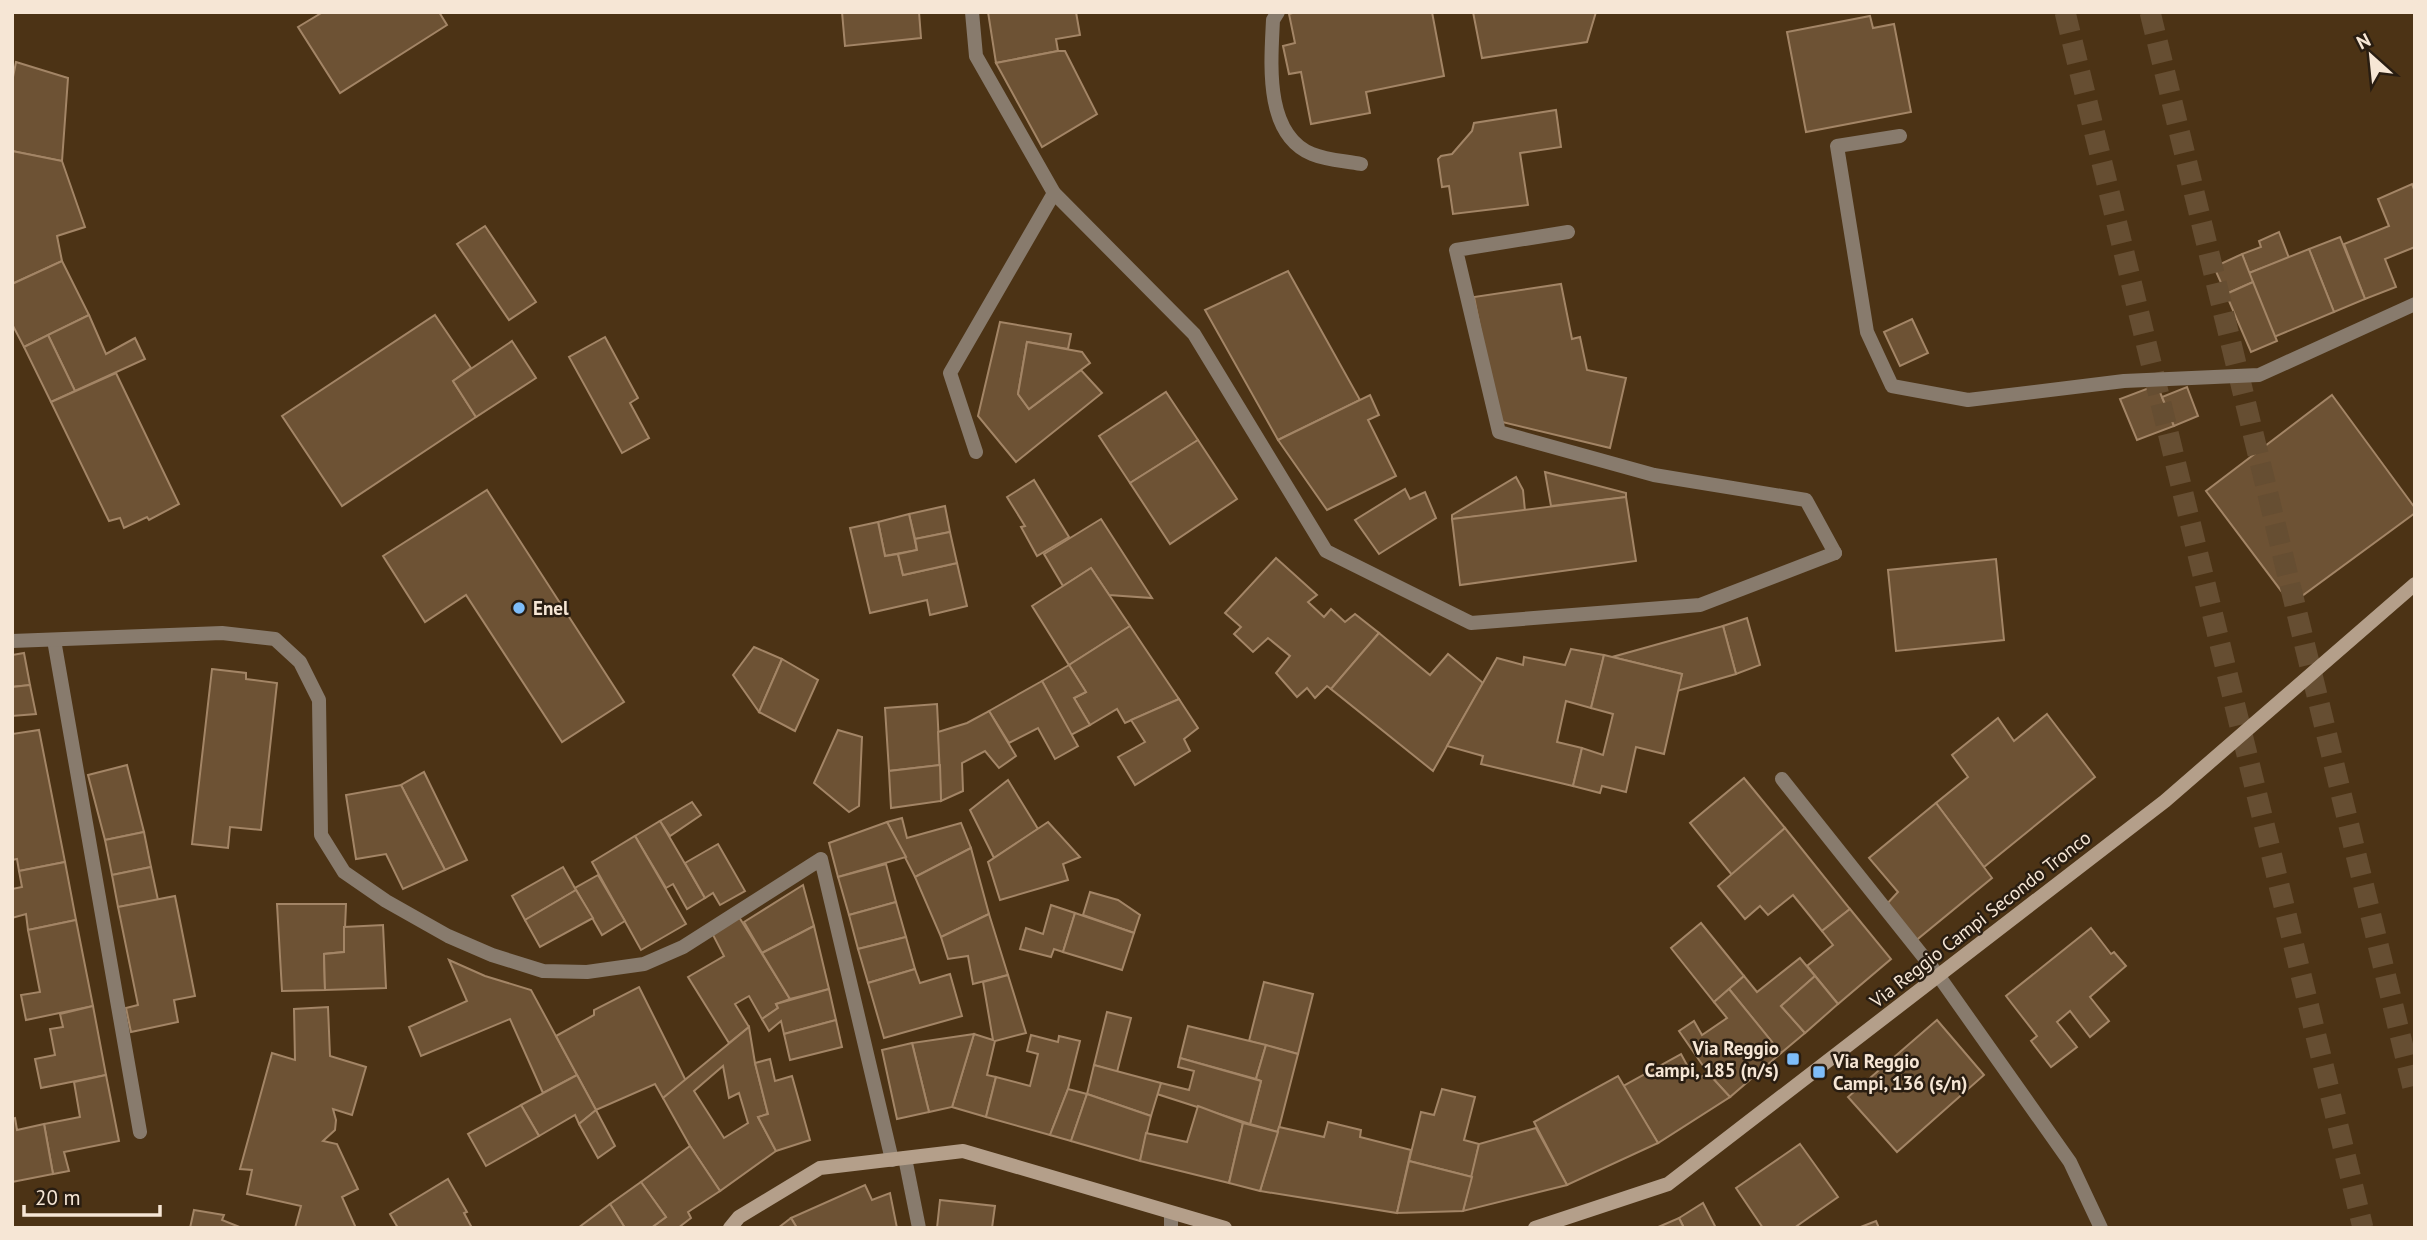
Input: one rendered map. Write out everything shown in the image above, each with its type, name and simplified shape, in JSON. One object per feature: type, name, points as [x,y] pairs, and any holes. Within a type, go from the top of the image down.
[{"type":"street","points":[[972,12],[976,57],[1054,193],[1194,334],[1325,551],[1471,623],[1700,605],[1835,553],[1806,500],[1654,475],[1499,432],[1456,250],[1567,232]]},
{"type":"street","points":[[1278,12],[1273,20],[1270,79],[1284,133],[1311,154],[1361,164]]},
{"type":"street","points":[[1900,135],[1837,146],[1867,332],[1892,386],[1968,400],[2124,381],[2259,375],[2415,304]]},
{"type":"street","points":[[975,452],[950,373],[1054,193]]},
{"type":"street","name":"Via Reggio Campi Secondo Tronco","points":[[1535,1228],[1668,1184],[2165,801],[2415,584]]},
{"type":"street","points":[[12,640],[222,633],[275,639],[300,662],[319,700],[321,835],[344,872],[386,901],[448,936],[492,955],[543,971],[587,972],[644,964],[684,947],[821,859],[898,1159],[919,1228]]},
{"type":"street","points":[[54,640],[140,1132]]},
{"type":"street","points":[[1782,779],[1938,975],[2070,1162],[2101,1228]]},
{"type":"street","points":[[730,1228],[739,1217],[820,1168],[963,1151],[1171,1221],[1225,1228]]},
{"type":"building","points":[[323,12],[439,12],[447,25],[340,93],[298,27]]},
{"type":"building","points":[[842,12],[919,12],[921,38],[845,46]]},
{"type":"building","points":[[988,12],[1076,12],[1080,35],[1056,39],[1058,51],[996,63]]},
{"type":"building","points":[[1432,12],[1444,76],[1366,92],[1370,113],[1311,124],[1301,72],[1289,74],[1283,46],[1295,43],[1289,14]]},
{"type":"building","points":[[1473,12],[1596,12],[1587,42],[1482,58]]},
{"type":"building","points":[[1870,16],[1873,28],[1894,24],[1911,112],[1806,132],[1787,32]]},
{"type":"building","points":[[1065,51],[1097,114],[1042,147],[996,63]]},
{"type":"building","points":[[16,62],[68,78],[62,161],[12,151],[12,82]]},
{"type":"building","points":[[1556,110],[1561,147],[1520,153],[1528,205],[1453,214],[1449,186],[1442,187],[1438,159],[1452,154],[1472,131],[1474,123]]},
{"type":"building","points":[[12,151],[62,161],[85,227],[57,236],[62,261],[12,284]]},
{"type":"building","points":[[2412,184],[2415,192],[2415,247],[2385,259],[2396,287],[2365,299],[2344,244],[2389,226],[2378,199]]},
{"type":"building","points":[[485,226],[536,302],[509,320],[457,244]]},
{"type":"building","points":[[2279,232],[2289,258],[2249,273],[2242,254],[2261,247],[2259,241]]},
{"type":"building","points":[[2340,237],[2365,299],[2334,312],[2309,249]]},
{"type":"building","points":[[2309,249],[2334,312],[2274,337],[2249,273]]},
{"type":"building","points":[[2242,254],[2253,282],[2226,294],[2214,267]]},
{"type":"building","points":[[62,261],[89,315],[24,347],[12,324],[12,284]]},
{"type":"building","points":[[1288,271],[1360,400],[1278,440],[1205,310]]},
{"type":"building","points":[[2253,282],[2277,341],[2251,352],[2226,294]]},
{"type":"building","points":[[1561,284],[1572,339],[1580,337],[1587,370],[1626,378],[1610,448],[1498,421],[1474,297]]},
{"type":"building","points":[[89,315],[106,354],[135,338],[145,359],[75,391],[48,335]]},
{"type":"building","points":[[435,315],[471,368],[453,381],[476,417],[342,506],[282,416]]},
{"type":"building","points":[[1912,319],[1928,353],[1900,366],[1884,332]]},
{"type":"building","points":[[1000,322],[1071,334],[1068,349],[1027,342],[1018,394],[1029,409],[1081,370],[1102,393],[1016,462],[978,416]]},
{"type":"building","points":[[48,335],[75,391],[51,402],[24,347]]},
{"type":"building","points":[[605,337],[638,398],[630,403],[649,438],[622,453],[569,357]]},
{"type":"building","points":[[512,341],[536,378],[476,417],[453,381]]},
{"type":"building","points":[[1027,342],[1082,352],[1090,363],[1029,409],[1018,394]]},
{"type":"building","points":[[116,373],[179,504],[149,520],[147,517],[124,528],[120,518],[109,521],[51,402]]},
{"type":"building","points":[[2157,385],[2174,426],[2137,440],[2120,399]]},
{"type":"building","points":[[2187,387],[2198,416],[2174,426],[2162,397]]},
{"type":"building","points":[[1166,392],[1198,440],[1130,483],[1099,436]]},
{"type":"building","points":[[1370,395],[1379,415],[1368,420],[1396,476],[1327,510],[1278,440]]},
{"type":"building","points":[[2332,395],[2415,508],[2415,513],[2291,604],[2206,491]]},
{"type":"building","points":[[1198,440],[1237,499],[1170,544],[1130,483]]},
{"type":"building","points":[[1545,472],[1626,493],[1626,497],[1551,506]]},
{"type":"building","points":[[1516,477],[1523,490],[1525,511],[1452,519],[1452,515]]},
{"type":"building","points":[[1034,480],[1069,537],[1037,556],[1021,527],[1025,526],[1007,497]]},
{"type":"building","points":[[1405,489],[1410,499],[1425,492],[1436,518],[1379,554],[1355,520]]},
{"type":"building","name":"Enel","points":[[487,490],[624,702],[562,742],[466,595],[425,622],[383,556]]},
{"type":"building","points":[[1626,497],[1636,561],[1460,585],[1452,519]]},
{"type":"building","points":[[945,506],[950,532],[915,539],[909,514]]},
{"type":"building","points":[[909,514],[917,550],[885,556],[878,522]]},
{"type":"building","points":[[1101,519],[1152,598],[1109,595],[1091,568],[1063,586],[1044,554]]},
{"type":"building","points":[[878,522],[885,556],[898,554],[903,575],[957,563],[967,606],[930,615],[927,600],[870,613],[850,528]]},
{"type":"building","points":[[950,532],[957,563],[903,575],[898,554],[917,550],[915,539]]},
{"type":"building","points":[[1276,558],[1317,595],[1308,602],[1324,617],[1331,609],[1345,622],[1355,614],[1379,633],[1331,689],[1327,686],[1315,698],[1307,688],[1297,697],[1276,673],[1290,656],[1268,638],[1253,652],[1234,634],[1241,627],[1225,613]]},
{"type":"building","points":[[1996,559],[2004,640],[1896,651],[1888,570]]},
{"type":"building","points":[[1091,568],[1130,626],[1069,665],[1032,606]]},
{"type":"building","points":[[1747,618],[1760,665],[1736,674],[1723,626]]},
{"type":"building","points":[[1130,626],[1179,699],[1125,723],[1117,709],[1090,725],[1074,698],[1086,692],[1069,665]]},
{"type":"building","points":[[1723,626],[1736,674],[1677,691],[1682,674],[1612,657]]},
{"type":"building","points":[[1379,633],[1430,675],[1448,654],[1483,683],[1433,771],[1331,689]]},
{"type":"building","points":[[754,647],[782,659],[759,712],[733,675]]},
{"type":"building","points":[[1571,649],[1604,655],[1591,708],[1566,701],[1557,742],[1582,748],[1573,786],[1481,764],[1483,756],[1447,746],[1497,658],[1523,665],[1524,657],[1565,665]]},
{"type":"building","points":[[24,653],[30,685],[12,687],[12,655]]},
{"type":"building","points":[[1604,655],[1682,674],[1664,754],[1636,747],[1626,792],[1602,786],[1600,793],[1573,786],[1582,748],[1603,755],[1613,714],[1591,708]]},
{"type":"building","points":[[782,659],[818,680],[795,731],[759,712]]},
{"type":"building","points":[[1069,665],[1086,692],[1074,698],[1090,725],[1071,735],[1042,681]]},
{"type":"building","points":[[212,669],[246,673],[246,679],[277,683],[261,830],[230,827],[228,848],[192,844]]},
{"type":"building","points":[[1042,681],[1078,746],[1055,759],[1038,728],[1009,743],[989,711]]},
{"type":"building","points":[[30,685],[36,714],[12,716],[12,687]]},
{"type":"building","points":[[1179,699],[1198,728],[1184,739],[1190,751],[1135,785],[1118,757],[1145,742],[1131,720]]},
{"type":"building","points":[[937,704],[940,765],[889,771],[885,708]]},
{"type":"building","points":[[989,711],[1016,756],[999,768],[985,751],[962,763],[963,791],[941,801],[938,732],[967,723]]},
{"type":"building","points":[[2047,714],[2095,777],[1984,867],[1936,803],[1968,777],[1952,755],[1998,718],[2014,741]]},
{"type":"building","points":[[39,730],[65,862],[19,871],[17,859],[12,860],[12,734]]},
{"type":"building","points":[[838,730],[862,737],[859,806],[849,812],[814,783]]},
{"type":"building","points":[[127,765],[144,832],[105,840],[88,775]]},
{"type":"building","points":[[940,765],[941,801],[891,808],[889,771]]},
{"type":"building","points":[[424,772],[467,860],[445,870],[401,785]]},
{"type":"building","points":[[1744,778],[1785,828],[1732,875],[1690,823]]},
{"type":"building","points":[[1008,780],[1038,829],[994,858],[970,810]]},
{"type":"building","points":[[401,785],[445,870],[403,889],[386,854],[356,859],[346,795]]},
{"type":"building","points":[[692,802],[701,815],[670,836],[660,821]]},
{"type":"building","points":[[1936,803],[1992,878],[1914,942],[1884,907],[1898,892],[1869,858]]},
{"type":"building","points":[[902,818],[907,838],[961,823],[971,848],[915,877],[887,822]]},
{"type":"building","points":[[660,821],[705,898],[687,909],[673,884],[666,888],[635,836]]},
{"type":"building","points":[[887,822],[906,857],[838,877],[829,843]]},
{"type":"building","points":[[1048,822],[1080,857],[1063,864],[1068,880],[1000,900],[988,862]]},
{"type":"building","points":[[1785,828],[1850,909],[1822,931],[1793,895],[1768,915],[1760,906],[1745,919],[1718,886]]},
{"type":"building","points":[[144,832],[151,867],[112,875],[105,840]]},
{"type":"building","points":[[635,836],[686,924],[641,950],[592,862]]},
{"type":"building","points":[[718,844],[745,891],[720,905],[713,893],[705,898],[685,863]]},
{"type":"building","points":[[971,848],[989,914],[941,937],[915,877]]},
{"type":"building","points":[[65,862],[76,920],[28,930],[26,914],[12,918],[12,889],[22,887],[19,871]]},
{"type":"building","points":[[886,864],[896,902],[849,915],[838,877]]},
{"type":"building","points":[[151,867],[158,900],[118,907],[112,875]]},
{"type":"building","points":[[563,867],[576,890],[525,920],[512,896]]},
{"type":"building","points":[[598,875],[625,921],[602,935],[575,888]]},
{"type":"building","points":[[803,885],[814,926],[762,953],[744,922]]},
{"type":"building","points":[[576,890],[593,918],[540,947],[525,920]]},
{"type":"building","points":[[1090,892],[1118,900],[1140,915],[1134,933],[1083,915]]},
{"type":"building","points":[[175,896],[195,996],[174,1000],[178,1022],[131,1032],[126,1008],[138,1005],[118,907]]},
{"type":"building","points":[[896,902],[906,937],[858,949],[849,915]]},
{"type":"building","points":[[277,904],[346,904],[344,952],[324,954],[325,990],[282,991]]},
{"type":"building","points":[[1051,905],[1075,913],[1063,952],[1054,949],[1051,957],[1020,949],[1026,928],[1043,934]]},
{"type":"building","points":[[1850,909],[1891,959],[1838,1004],[1807,966],[1833,945],[1822,931]]},
{"type":"building","points":[[1075,913],[1134,933],[1122,970],[1063,952]]},
{"type":"building","points":[[989,914],[1008,975],[973,984],[968,956],[948,959],[941,937]]},
{"type":"building","points":[[739,917],[790,999],[776,1004],[778,1008],[762,1019],[749,996],[735,1004],[749,1027],[729,1043],[688,977],[724,956],[712,933]]},
{"type":"building","points":[[76,920],[93,1006],[26,1020],[21,995],[40,992],[28,930]]},
{"type":"building","points":[[1701,923],[1744,976],[1714,1002],[1671,948]]},
{"type":"building","points":[[383,925],[386,988],[325,990],[324,954],[344,952],[344,927]]},
{"type":"building","points":[[814,926],[829,989],[790,999],[762,953]]},
{"type":"building","points":[[2091,928],[2111,954],[2114,952],[2126,966],[2090,997],[2109,1021],[2090,1037],[2070,1011],[2057,1022],[2077,1047],[2051,1067],[2031,1041],[2037,1036],[2006,996]]},
{"type":"building","points":[[906,937],[915,969],[868,983],[858,949]]},
{"type":"building","points":[[1800,958],[1815,976],[1781,1006],[1805,1033],[1781,1053],[1729,989],[1744,976],[1757,992]]},
{"type":"building","points":[[449,960],[485,976],[531,990],[577,1075],[543,1093],[510,1019],[421,1056],[409,1027],[467,1001]]},
{"type":"building","points":[[915,969],[920,983],[950,974],[962,1016],[884,1038],[868,983]]},
{"type":"building","points":[[1008,975],[1026,1033],[995,1041],[987,1075],[996,1077],[986,1117],[952,1107],[974,1034],[993,1040],[983,982]]},
{"type":"building","points":[[1815,976],[1838,1004],[1805,1033],[1781,1006]]},
{"type":"building","points":[[1264,982],[1313,994],[1298,1054],[1249,1041]]},
{"type":"building","points":[[639,987],[686,1081],[663,1098],[655,1084],[596,1110],[556,1036],[594,1015],[594,1010]]},
{"type":"building","points":[[829,989],[836,1020],[784,1034],[781,1021],[769,1031],[762,1019],[778,1008],[776,1004]]},
{"type":"building","points":[[1729,989],[1781,1053],[1730,1097],[1708,1073],[1679,1031],[1694,1021],[1702,1035],[1727,1018],[1714,1002]]},
{"type":"building","points":[[93,1006],[106,1075],[41,1088],[35,1059],[55,1055],[50,1029],[63,1027],[60,1014]]},
{"type":"building","points":[[328,1007],[330,1056],[366,1067],[352,1115],[333,1109],[335,1130],[323,1141],[337,1144],[358,1189],[342,1197],[356,1228],[295,1228],[301,1206],[247,1194],[252,1170],[240,1169],[272,1053],[295,1060],[294,1009]]},
{"type":"building","points":[[1107,1012],[1131,1018],[1117,1072],[1094,1065]]},
{"type":"building","points":[[836,1020],[842,1047],[790,1060],[784,1034]]},
{"type":"building","points":[[1937,1020],[1984,1075],[1897,1152],[1848,1097]]},
{"type":"building","points":[[1188,1026],[1266,1045],[1256,1079],[1180,1058]]},
{"type":"building","points":[[749,1027],[768,1114],[758,1117],[776,1151],[720,1191],[663,1098]],"holes":[[[723,1066],[729,1098],[739,1093],[748,1123],[724,1138],[694,1091]]]},
{"type":"building","points":[[974,1034],[952,1107],[929,1112],[912,1043]]},
{"type":"building","points":[[1031,1035],[1058,1042],[1059,1036],[1080,1041],[1068,1089],[1050,1135],[986,1117],[996,1077],[1030,1086],[1038,1054],[1027,1051]]},
{"type":"building","points":[[912,1043],[929,1112],[897,1119],[882,1050]]},
{"type":"building","points":[[1266,1045],[1298,1054],[1278,1132],[1250,1124],[1261,1081],[1256,1079]]},
{"type":"building","points":[[1681,1054],[1695,1080],[1708,1073],[1730,1097],[1658,1143],[1623,1086]]},
{"type":"building","points":[[1180,1058],[1261,1081],[1250,1124],[1157,1094],[1161,1083],[1189,1090],[1194,1071],[1178,1067]]},
{"type":"building","points":[[770,1059],[775,1081],[792,1076],[810,1140],[776,1151],[758,1117],[768,1114],[755,1063]]},
{"type":"building","points":[[1094,1065],[1161,1083],[1151,1116],[1087,1094]]},
{"type":"building","points":[[106,1075],[119,1141],[64,1152],[69,1171],[53,1174],[44,1124],[80,1117],[74,1082]]},
{"type":"building","points":[[577,1075],[596,1110],[579,1124],[575,1115],[539,1136],[521,1105]]},
{"type":"building","points":[[1618,1076],[1658,1143],[1567,1185],[1534,1122]]},
{"type":"building","points":[[1068,1089],[1087,1094],[1071,1141],[1050,1135]]},
{"type":"building","points":[[1442,1089],[1475,1097],[1464,1140],[1479,1144],[1472,1177],[1409,1161],[1421,1112],[1434,1115]]},
{"type":"building","points":[[1087,1094],[1151,1116],[1140,1161],[1071,1141]]},
{"type":"building","points":[[521,1105],[539,1136],[486,1166],[468,1134]]},
{"type":"building","points":[[1198,1106],[1243,1123],[1229,1183],[1140,1161],[1146,1133],[1187,1142]]},
{"type":"building","points":[[596,1110],[615,1146],[598,1158],[579,1124]]},
{"type":"building","points":[[15,1118],[17,1130],[44,1124],[53,1174],[12,1182],[12,1119]]},
{"type":"building","points":[[1328,1122],[1361,1130],[1360,1137],[1411,1150],[1397,1213],[1260,1191],[1279,1127],[1324,1137]]},
{"type":"building","points":[[1243,1123],[1278,1132],[1260,1191],[1229,1183]]},
{"type":"building","points":[[1536,1128],[1567,1185],[1463,1211],[1479,1144]]},
{"type":"building","points":[[1800,1144],[1838,1197],[1794,1228],[1763,1228],[1736,1188]]},
{"type":"building","points":[[690,1146],[720,1191],[688,1212],[691,1218],[678,1228],[651,1228],[666,1217],[641,1182]]},
{"type":"building","points":[[1409,1161],[1472,1177],[1463,1211],[1397,1213]]},
{"type":"building","points":[[448,1179],[467,1212],[464,1213],[472,1228],[398,1228],[390,1214]]},
{"type":"building","points":[[641,1182],[666,1217],[651,1228],[625,1228],[610,1204]]},
{"type":"building","points":[[865,1185],[872,1200],[890,1193],[897,1228],[797,1228],[791,1218]]},
{"type":"building","points":[[940,1200],[995,1206],[992,1228],[937,1228]]},
{"type":"building","points":[[1703,1203],[1716,1228],[1684,1228],[1679,1218]]},
{"type":"building","points":[[610,1204],[625,1228],[578,1228]]},
{"type":"building","points":[[194,1210],[224,1215],[222,1220],[242,1228],[190,1228]]},
{"type":"building","points":[[791,1218],[797,1228],[778,1228]]},
{"type":"building","points":[[1679,1218],[1684,1228],[1656,1228]]},
{"type":"building","points":[[1876,1221],[1879,1228],[1858,1228]]},
{"type":"tunnel","points":[[2065,12],[2363,1228]]},
{"type":"tunnel","points":[[2150,12],[2415,1096]]},
{"type":"place","name":"Enel","points":[[519,608]]},
{"type":"place","name":"Via Reggio Campi, 185 (n/s)","points":[[1793,1059]]},
{"type":"place","name":"Via Reggio Campi, 136 (s/n)","points":[[1819,1072]]}]
